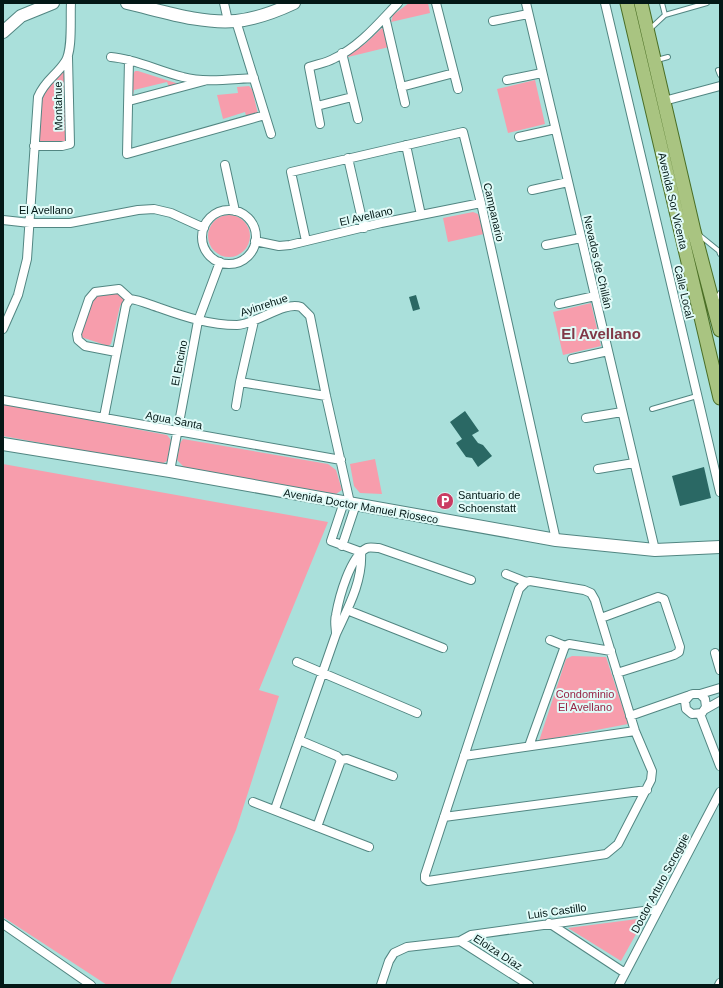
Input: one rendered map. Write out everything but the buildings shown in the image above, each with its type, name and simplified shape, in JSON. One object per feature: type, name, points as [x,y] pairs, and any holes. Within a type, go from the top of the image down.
[{"type":"main road","name":"Avenida Sor Vicenta","points":[[627,3],[720,398]]},
{"type":"main road","name":"Avenida Sor Vicenta","points":[[641,3],[694,231],[717,299],[720,330]]},
{"type":"street","points":[[3,32],[21,16],[53,3]]},
{"type":"street","name":"Montahue","points":[[34,146],[62,146],[70,144],[68,56],[71,3]]},
{"type":"street","points":[[128,3],[182,16],[232,21],[263,14],[294,3]]},
{"type":"street","points":[[224,3],[254,78],[271,134]]},
{"type":"street","points":[[320,124],[309,67],[333,59],[372,32],[398,3]]},
{"type":"street","points":[[436,3],[458,89]]},
{"type":"street","name":"Nevados de Chillán","points":[[526,3],[655,550]]},
{"type":"street","name":"Calle Local","points":[[605,3],[720,492]]},
{"type":"street","points":[[493,21],[528,14]]},
{"type":"street","points":[[385,17],[405,103]]},
{"type":"street","points":[[342,53],[358,119]]},
{"type":"street","name":"Montahue","points":[[3,329],[18,295],[27,259],[38,97],[46,82],[64,64],[68,56]]},
{"type":"street","points":[[111,57],[130,60],[184,78],[209,80],[254,78]]},
{"type":"street","points":[[130,60],[127,154],[265,115]]},
{"type":"street","points":[[401,87],[454,73]]},
{"type":"street","points":[[507,80],[542,73]]},
{"type":"street","points":[[129,101],[209,80]]},
{"type":"street","points":[[664,101],[720,86]]},
{"type":"street","points":[[317,106],[352,96]]},
{"type":"street","points":[[519,137],[555,129]]},
{"type":"street","name":"Campanario","points":[[306,241],[291,172],[464,132],[556,540]]},
{"type":"street","points":[[406,146],[421,215]]},
{"type":"street","points":[[348,158],[364,228]]},
{"type":"street","points":[[225,165],[235,211]]},
{"type":"street","points":[[532,190],[568,182]]},
{"type":"street","name":"El Avellano","points":[[255,241],[280,246],[481,203]]},
{"type":"street","name":"El Avellano","points":[[3,220],[30,223],[70,223],[138,210],[154,209],[171,213],[204,228]]},
{"type":"street","points":[[224,211],[235,211],[249,219],[254,227],[255,241],[250,253],[244,259],[237,263],[220,262],[212,258],[205,248],[202,236],[204,228],[208,220],[215,214],[224,211]]},
{"type":"street","points":[[546,245],[581,238]]},
{"type":"street","name":"El Encino","points":[[170,471],[198,321],[220,262]]},
{"type":"street","name":"Ayinrehue","points":[[116,352],[85,346],[78,340],[77,334],[89,299],[95,292],[118,289],[130,299],[198,321],[239,325],[254,321],[293,306],[301,307],[308,312],[350,503]]},
{"type":"street","points":[[559,304],[595,296]]},
{"type":"street","points":[[104,417],[126,305],[130,299]]},
{"type":"street","points":[[236,406],[254,321]]},
{"type":"street","points":[[572,359],[608,351]]},
{"type":"street","points":[[240,382],[326,396]]},
{"type":"street","name":"Agua Santa","points":[[3,400],[341,460]]},
{"type":"street","points":[[586,418],[622,412]]},
{"type":"street","name":"Avenida Doctor Manuel Rioseco","points":[[3,444],[170,471],[556,540],[655,550],[720,547]]},
{"type":"street","points":[[598,469],[634,463]]},
{"type":"street","points":[[350,503],[330,541],[361,552]]},
{"type":"street","points":[[342,546],[350,503]]},
{"type":"street","points":[[336,634],[335,616],[348,572],[361,552],[368,547],[379,548],[472,580]]},
{"type":"street","points":[[275,809],[336,634],[347,610],[362,568],[361,552]]},
{"type":"street","points":[[506,574],[526,582],[530,581],[584,590],[590,593],[595,600],[635,731],[652,770],[651,780],[618,844],[606,854],[428,881],[425,879],[425,875],[444,816],[519,589],[526,582]]},
{"type":"street","points":[[601,618],[658,597],[664,599],[680,647],[679,652],[674,655],[618,673]]},
{"type":"street","points":[[347,610],[443,648]]},
{"type":"street","points":[[550,640],[565,646]]},
{"type":"street","points":[[529,746],[562,650],[565,646],[569,644],[611,651]]},
{"type":"street","points":[[715,653],[720,670]]},
{"type":"street","points":[[297,662],[417,713]]},
{"type":"street","points":[[630,716],[666,702],[720,688]]},
{"type":"street","points":[[700,694],[705,699],[706,703],[702,712],[720,766]]},
{"type":"street","points":[[686,709],[685,701],[690,695]]},
{"type":"street","points":[[666,702],[686,709],[692,714],[702,712],[720,700]]},
{"type":"street","points":[[464,756],[635,731]]},
{"type":"street","points":[[299,740],[337,756],[341,760]]},
{"type":"street","points":[[341,760],[347,759],[393,776]]},
{"type":"street","points":[[317,827],[341,760]]},
{"type":"street","points":[[444,816],[647,790]]},
{"type":"street","name":"Doctor Arturo Scroggie","points":[[619,985],[720,792]]},
{"type":"street","points":[[252,802],[275,809],[369,847]]},
{"type":"street","name":"Luis Castillo","points":[[460,941],[471,935],[658,909]]},
{"type":"street","points":[[549,923],[625,973]]},
{"type":"street","points":[[3,924],[91,985]]},
{"type":"street","name":"Eloiza Díaz","points":[[381,985],[389,961],[394,953],[407,947],[460,941],[529,985]]},
{"type":"lane","points":[[662,3],[665,15]]},
{"type":"lane","points":[[648,31],[665,15],[707,3]]},
{"type":"lane","points":[[655,60],[668,57]]},
{"type":"lane","points":[[718,70],[720,75]]},
{"type":"lane","points":[[694,231],[719,251],[720,254]]},
{"type":"lane","points":[[652,409],[697,396]]},
{"type":"green space","points":[[409,3],[428,3],[430,13],[391,22],[393,15]]},
{"type":"green space","points":[[382,28],[385,30],[389,47],[348,57],[349,53],[365,44]]},
{"type":"green space","points":[[66,70],[66,142],[38,143],[40,111],[44,94],[56,78]]},
{"type":"green space","points":[[135,71],[179,84],[169,87],[167,82],[134,90],[133,95],[132,76]]},
{"type":"green space","points":[[535,80],[545,124],[508,133],[497,89]]},
{"type":"green space","points":[[249,86],[252,89],[258,114],[247,119],[245,112],[223,119],[217,95],[238,93],[237,87]]},
{"type":"green space","points":[[473,212],[478,214],[484,234],[448,242],[443,218]]},
{"type":"green space","points":[[229,215],[244,221],[250,236],[244,251],[229,257],[214,251],[208,236],[214,221]]},
{"type":"green space","points":[[120,292],[126,298],[120,306],[111,344],[108,346],[81,337],[80,334],[92,299],[96,295]]},
{"type":"green space","points":[[591,303],[601,346],[563,355],[553,312]]},
{"type":"green space","points":[[3,404],[167,435],[171,440],[167,461],[160,465],[3,436]]},
{"type":"green space","points":[[183,439],[328,464],[336,470],[342,490],[336,494],[184,467],[177,460],[180,443]]},
{"type":"green space","points":[[375,459],[382,494],[360,493],[354,486],[350,464]]},
{"type":"green space","points":[[3,464],[328,522],[259,690],[279,696],[236,830],[170,985],[107,985],[3,917]]},
{"type":"green space","name":"Condominio El Avellano","points":[[572,656],[606,657],[628,724],[539,741],[566,659]]},
{"type":"green space","points":[[645,918],[621,961],[568,928]]},
{"type":"place","name":"Santuario de Schoenstatt","points":[[445,501]]},
{"type":"district","name":"El Avellano","points":[[601,333]]}]
